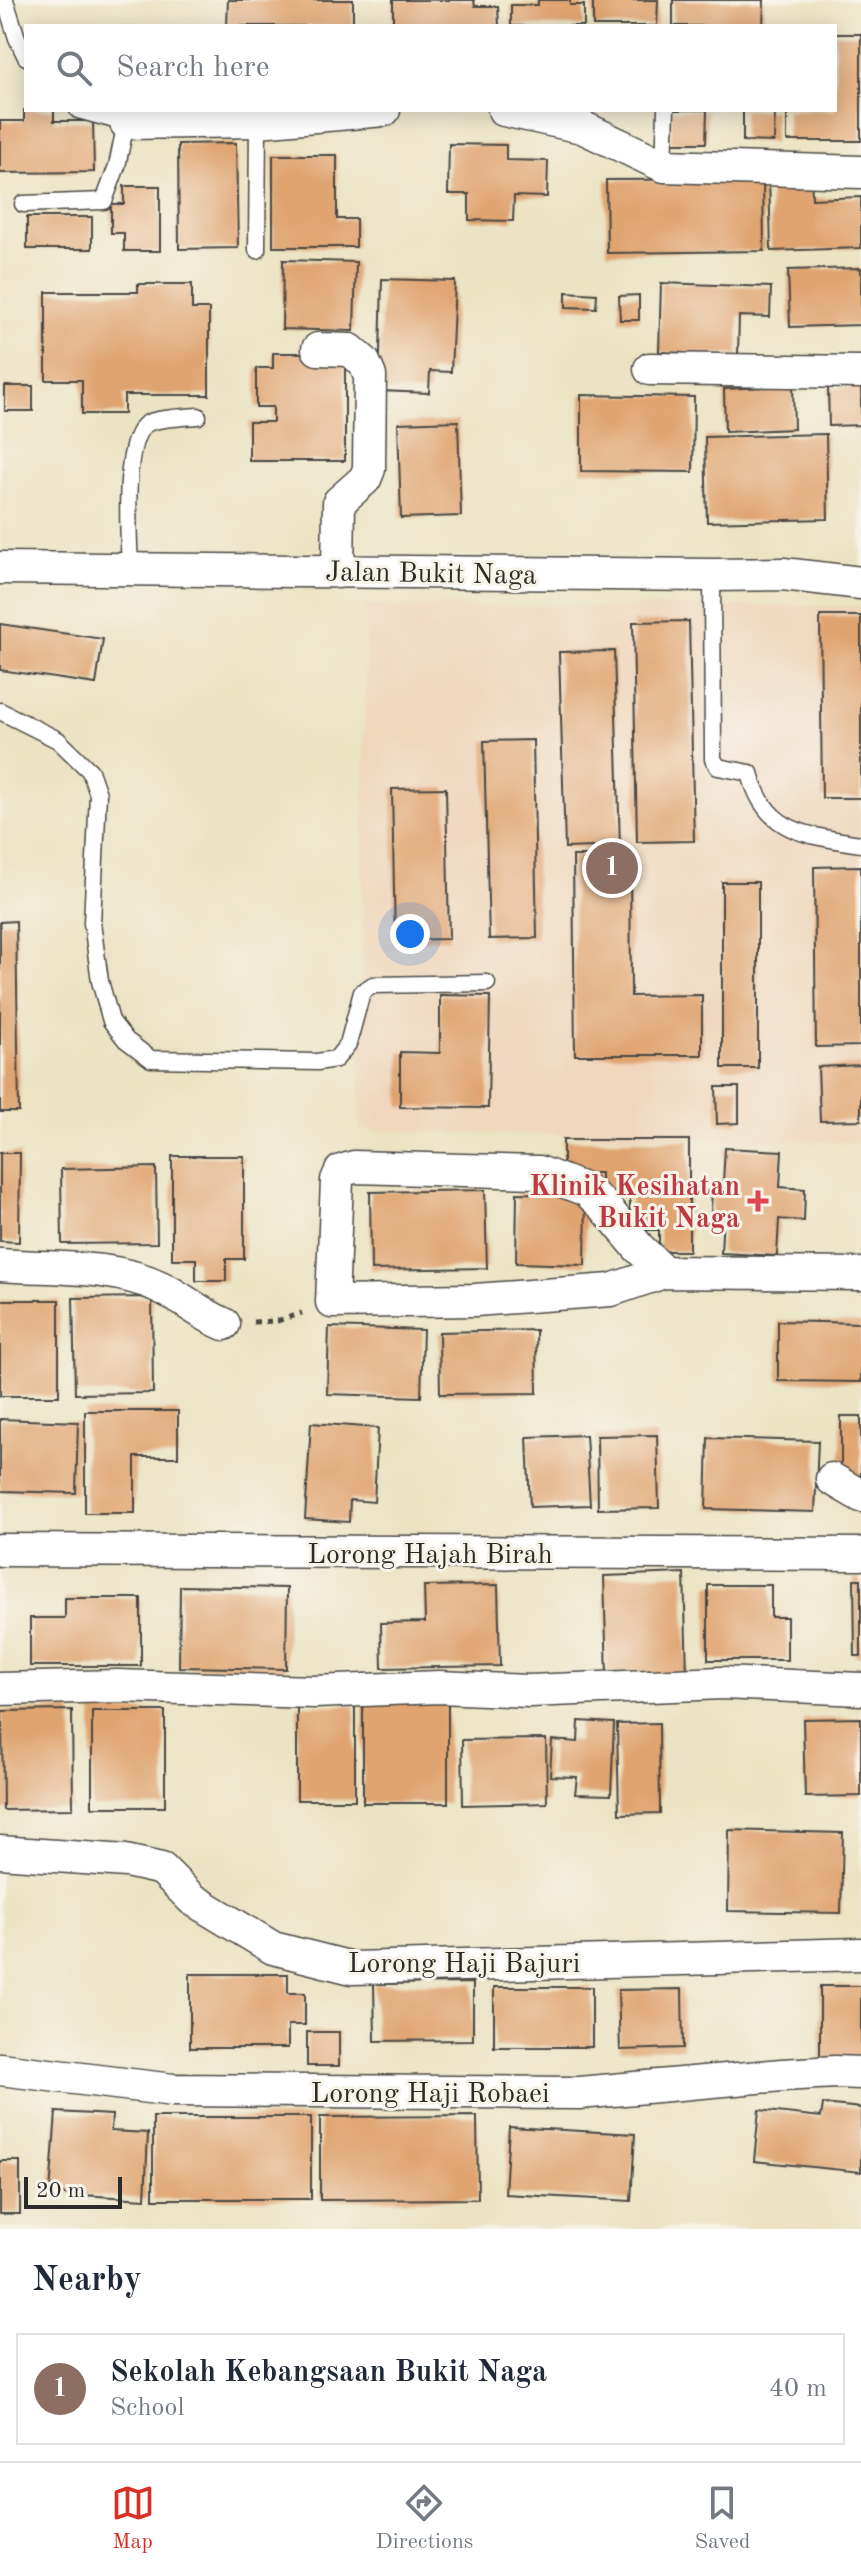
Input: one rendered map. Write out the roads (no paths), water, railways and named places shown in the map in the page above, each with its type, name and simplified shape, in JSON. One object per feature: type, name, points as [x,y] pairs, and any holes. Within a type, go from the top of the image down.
[{"type":"street","points":[[126,123],[258,121],[361,112]]},
{"type":"street","points":[[513,112],[582,127],[664,166],[861,172]]},
{"type":"street","points":[[318,349],[350,350],[364,362],[370,376],[369,469],[365,479],[339,502],[338,572]]},
{"type":"street","points":[[650,369],[861,372]]},
{"type":"street","points":[[783,574],[861,563]]},
{"type":"street","name":"Jalan Bukit Naga","points":[[0,568],[783,574],[847,584],[861,583]]},
{"type":"street","points":[[664,1272],[586,1190],[539,1172],[354,1167],[341,1171],[337,1180],[332,1302],[475,1300],[611,1290],[664,1272],[861,1274]]},
{"type":"street","points":[[0,1265],[122,1274],[161,1287],[202,1315],[224,1324]]},
{"type":"street","points":[[832,1479],[861,1496]]},
{"type":"street","name":"Lorong Hajah Birah","points":[[0,1550],[861,1554]]},
{"type":"street","points":[[0,1689],[117,1686],[314,1692],[439,1687],[529,1691],[722,1683],[861,1689]]},
{"type":"street","name":"Lorong Haji Bajuri","points":[[0,1852],[126,1861],[162,1869],[192,1899],[273,1948],[352,1968],[861,1954]]},
{"type":"street","name":"Lorong Haji Robaei","points":[[0,2069],[173,2090],[564,2093],[782,2075],[861,2073]]},
{"type":"lane","points":[[5,0],[24,53]]},
{"type":"lane","points":[[23,204],[104,201],[117,166],[126,123],[85,112]]},
{"type":"lane","points":[[664,166],[666,112]]},
{"type":"lane","points":[[257,250],[258,121]]},
{"type":"lane","points":[[130,568],[128,516],[132,451],[138,433],[148,423],[198,416]]},
{"type":"lane","points":[[712,575],[713,759],[718,767],[750,773],[758,799],[786,828],[803,835],[861,844]]},
{"type":"lane","points":[[0,711],[58,740],[90,771],[98,794],[92,923],[100,981],[111,1021],[126,1040],[151,1059],[317,1062],[336,1059],[348,1044],[362,992],[373,985],[487,983]]},
{"type":"place","name":"Sekolah Kebangsaan Bukit Naga","points":[[612,868]]},
{"type":"place","name":"Klinik Kesihatan Bukit Naga","points":[[758,1201]]}]
